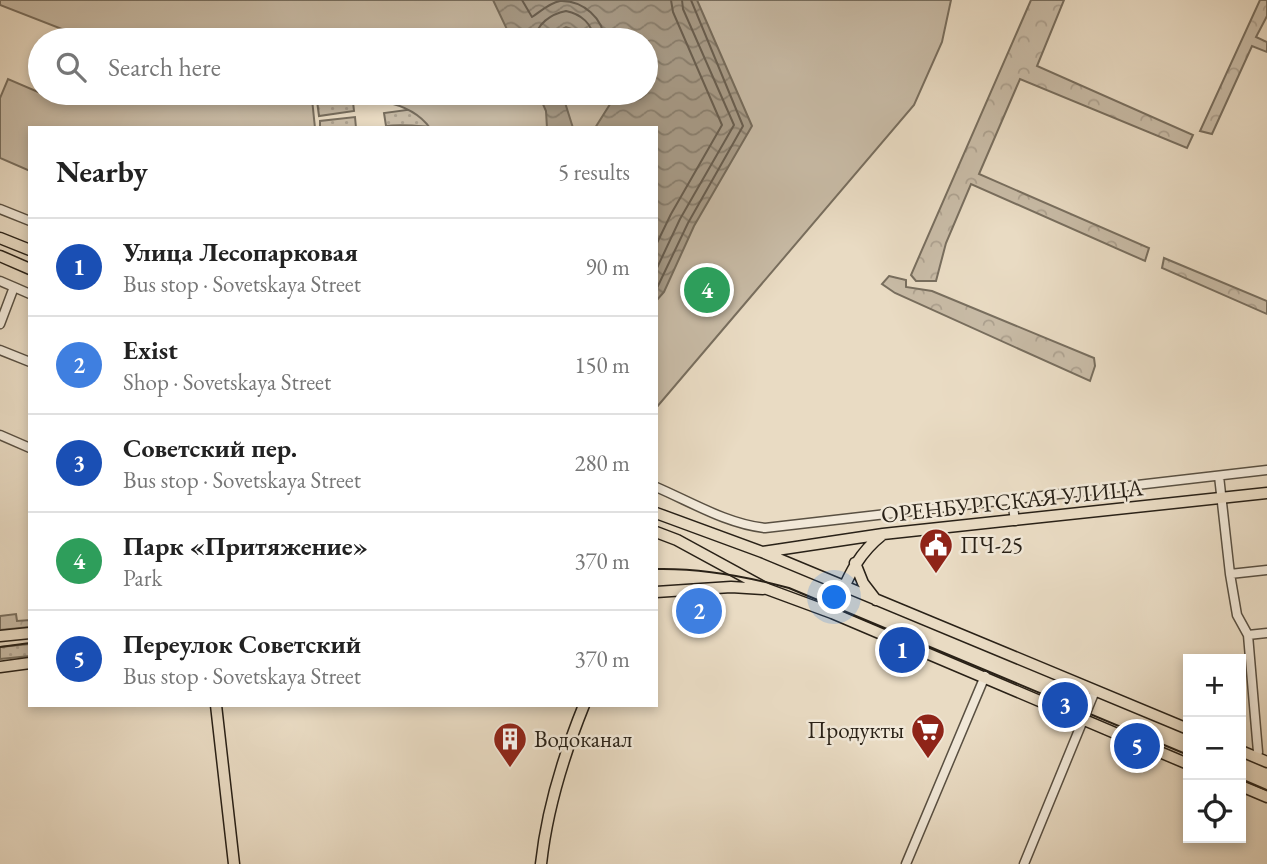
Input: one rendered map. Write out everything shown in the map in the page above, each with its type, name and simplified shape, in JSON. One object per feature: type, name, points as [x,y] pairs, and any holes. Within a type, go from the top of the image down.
[{"type":"main road","points":[[0,238],[28,249]]},
{"type":"main road","points":[[0,256],[28,268]]},
{"type":"main road","name":"ОРЕНБУРГСКАЯ УЛИЦА","points":[[762,552],[883,534],[1267,493]]},
{"type":"main road","points":[[658,516],[762,552],[1183,727]]},
{"type":"main road","points":[[658,533],[677,540],[767,589],[985,676],[1183,762]]},
{"type":"main road","points":[[832,613],[855,563],[866,548],[883,534]]},
{"type":"main road","points":[[855,563],[863,583],[876,600]]},
{"type":"main road","points":[[658,592],[731,587],[767,589]]},
{"type":"main road","points":[[0,636],[28,633]]},
{"type":"main road","points":[[0,667],[28,663]]},
{"type":"main road","points":[[216,707],[234,864]]},
{"type":"main road","points":[[541,864],[552,794],[583,707]]},
{"type":"main road","points":[[1246,753],[1267,762]]},
{"type":"main road","points":[[1246,788],[1267,797]]},
{"type":"street","points":[[0,209],[28,220]]},
{"type":"street","points":[[0,281],[28,293]]},
{"type":"street","points":[[0,324],[14,287]]},
{"type":"street","points":[[0,350],[28,361]]},
{"type":"street","points":[[0,435],[28,447]]},
{"type":"street","points":[[658,488],[732,520],[765,528],[1267,470]]},
{"type":"street","points":[[1219,476],[1237,615],[1248,635],[1258,752],[1256,757]]},
{"type":"street","points":[[1012,500],[1015,521]]},
{"type":"street","points":[[1230,574],[1267,570]]},
{"type":"street","points":[[1248,635],[1267,633]]},
{"type":"street","points":[[906,864],[985,676]]},
{"type":"street","points":[[1024,864],[1096,691]]},
{"type":"green space","points":[[0,0],[951,0],[942,42],[914,105],[658,406],[658,126],[428,126],[419,117],[397,105],[658,105],[658,28],[59,28],[0,5]]},
{"type":"green space","points":[[1031,0],[1064,0],[1037,66],[1193,135],[1187,148],[1020,79],[979,174],[1149,248],[1145,261],[971,184],[946,243],[936,281],[916,281],[911,275]]},
{"type":"green space","points":[[1260,0],[1267,0],[1267,16],[1256,37],[1267,42],[1267,52],[1252,46],[1212,134],[1200,131]]},
{"type":"green space","points":[[8,79],[28,88],[28,105],[313,105],[315,126],[28,126],[28,170],[0,158],[0,98]]},
{"type":"green space","points":[[318,105],[353,105],[354,111],[319,116]]},
{"type":"green space","points":[[436,106],[451,126],[386,126],[384,113]]},
{"type":"green space","points":[[355,117],[356,126],[320,126],[320,121]]},
{"type":"green space","points":[[1164,258],[1267,301],[1267,314],[1162,268]]},
{"type":"green space","points":[[889,276],[906,280],[906,287],[932,291],[1094,358],[1095,366],[1090,381],[895,293],[882,284]]},
{"type":"green space","points":[[16,614],[17,621],[28,620],[28,627],[0,630],[0,616]]},
{"type":"green space","points":[[28,644],[28,656],[0,659],[0,647]]},
{"type":"water","points":[[493,0],[697,0],[752,126],[694,226],[664,292],[658,299],[658,126],[596,126],[609,105],[658,105],[658,28],[506,28]]},
{"type":"water","points":[[543,105],[566,105],[572,126],[547,126]]},
{"type":"tram line","points":[[658,569],[723,574],[789,588],[1183,753]]},
{"type":"tram line","points":[[0,647],[28,643]]},
{"type":"tram line","points":[[1243,780],[1267,790]]},
{"type":"place","name":"Парк «Притяжение»","points":[[707,290]]},
{"type":"place","name":"ПЧ-25","points":[[936,575]]},
{"type":"place","name":"Exist","points":[[699,611]]},
{"type":"place","name":"Улица Лесопарковая","points":[[902,650]]},
{"type":"place","name":"Советский пер.","points":[[1065,705]]},
{"type":"place","name":"Переулок Советский","points":[[1137,746]]},
{"type":"place","name":"Продукты","points":[[928,760]]},
{"type":"place","name":"Водоканал","points":[[510,769]]}]
